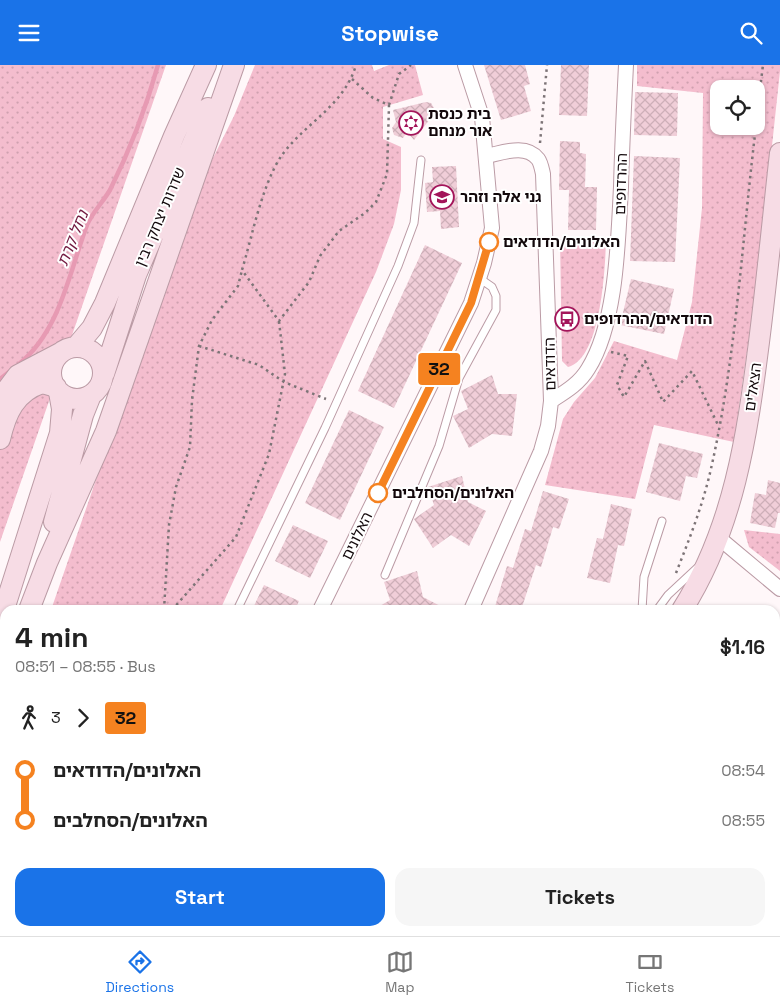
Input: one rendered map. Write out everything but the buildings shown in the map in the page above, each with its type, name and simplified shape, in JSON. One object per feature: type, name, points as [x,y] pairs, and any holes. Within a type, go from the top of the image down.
[{"type":"main road","name":"שדרות יצחק רבין","points":[[68,350],[92,328],[105,303],[174,136],[206,65]]},
{"type":"main road","name":"שדרות יצחק רבין","points":[[104,374],[142,258],[226,65]]},
{"type":"main road","points":[[31,605],[50,556],[106,431],[234,65]]},
{"type":"main road","name":"הצאלים","points":[[685,605],[711,557],[719,538],[737,479],[746,433],[768,268],[780,153]]},
{"type":"main road","points":[[0,399],[18,375],[68,350],[84,348],[98,357],[104,374],[98,389],[91,395],[82,415],[63,493],[30,605]]},
{"type":"main road","points":[[5,605],[60,433],[62,409],[58,390],[52,377],[52,368],[68,350]]},
{"type":"main road","points":[[0,439],[8,412],[20,393],[42,383],[75,399],[91,395]]},
{"type":"street","name":"האלונים","points":[[322,605],[471,303],[479,278],[492,228],[482,117],[465,65]]},
{"type":"street","name":"ההרדופים","points":[[551,401],[574,386],[588,369],[598,349],[611,300],[618,246],[626,65]]},
{"type":"street","points":[[486,156],[517,149],[529,152],[538,159]]},
{"type":"street","name":"הדודאים","points":[[473,605],[541,451],[548,426],[551,401],[543,174],[538,159]]},
{"type":"street","points":[[719,538],[780,589]]},
{"type":"lane","points":[[238,605],[336,403],[398,266],[414,223],[421,159]]},
{"type":"lane","points":[[385,575],[439,446],[459,378],[496,309],[496,296],[492,287],[479,278]]},
{"type":"lane","points":[[642,605],[644,577],[662,521]]},
{"type":"lane","points":[[661,605],[668,595],[711,557]]},
{"type":"path","points":[[164,605],[169,525],[176,487],[190,447],[192,400],[199,345],[212,320],[238,286],[270,178],[282,155],[323,116],[352,79],[356,65]]},
{"type":"path","points":[[279,321],[309,282],[320,257],[339,231],[365,213],[376,202],[387,174],[389,105],[399,74],[411,65]]},
{"type":"path","points":[[538,159],[547,65]]},
{"type":"path","points":[[761,80],[763,65]]},
{"type":"path","points":[[352,79],[373,98],[389,105]]},
{"type":"path","points":[[668,595],[701,508],[719,428],[741,265],[755,135]]},
{"type":"path","points":[[176,605],[236,537],[269,453],[284,383],[285,374],[279,321],[242,271]]},
{"type":"path","points":[[199,345],[259,365],[284,383],[336,403]]},
{"type":"path","points":[[598,349],[628,356],[617,385],[624,397],[645,361],[663,402],[692,371],[719,428]]},
{"type":"shaded area","points":[[0,65],[166,65],[0,542]]},
{"type":"shaded area","points":[[255,65],[372,65],[374,71],[389,65],[415,65],[423,95],[383,107],[383,139],[401,147],[401,190],[394,224],[376,272],[222,605],[53,605],[171,263],[201,182],[234,116]]},
{"type":"shaded area","points":[[637,65],[780,65],[759,267],[734,442],[654,425],[635,499],[545,485],[563,419],[574,402],[595,378],[614,341],[677,360],[692,302],[702,208],[703,93],[637,86]]},
{"type":"shaded area","points":[[560,239],[606,241],[602,292],[594,331],[588,348],[579,360],[568,367],[562,361]]},
{"type":"shaded area","points":[[744,530],[780,534],[780,571],[749,547]]},
{"type":"waterway","name":"נחל קרת","points":[[19,364],[33,351],[54,318],[62,300],[87,225],[110,190],[131,144],[158,65]]},
{"type":"waterway","name":"נחל קרת","points":[[0,379],[9,372]]},
{"type":"bus line","name":"32","points":[[378,493],[471,303],[489,242]]},
{"type":"place","name":"בית כנסת אור מנחם","points":[[411,123]]},
{"type":"place","name":"גני אלה וזהר","points":[[442,197]]},
{"type":"place","name":"האלונים/הדודאים","points":[[489,242]]},
{"type":"place","name":"הדודאים/ההרדופים","points":[[567,319]]},
{"type":"place","name":"האלונים/הסחלבים","points":[[378,493]]}]
